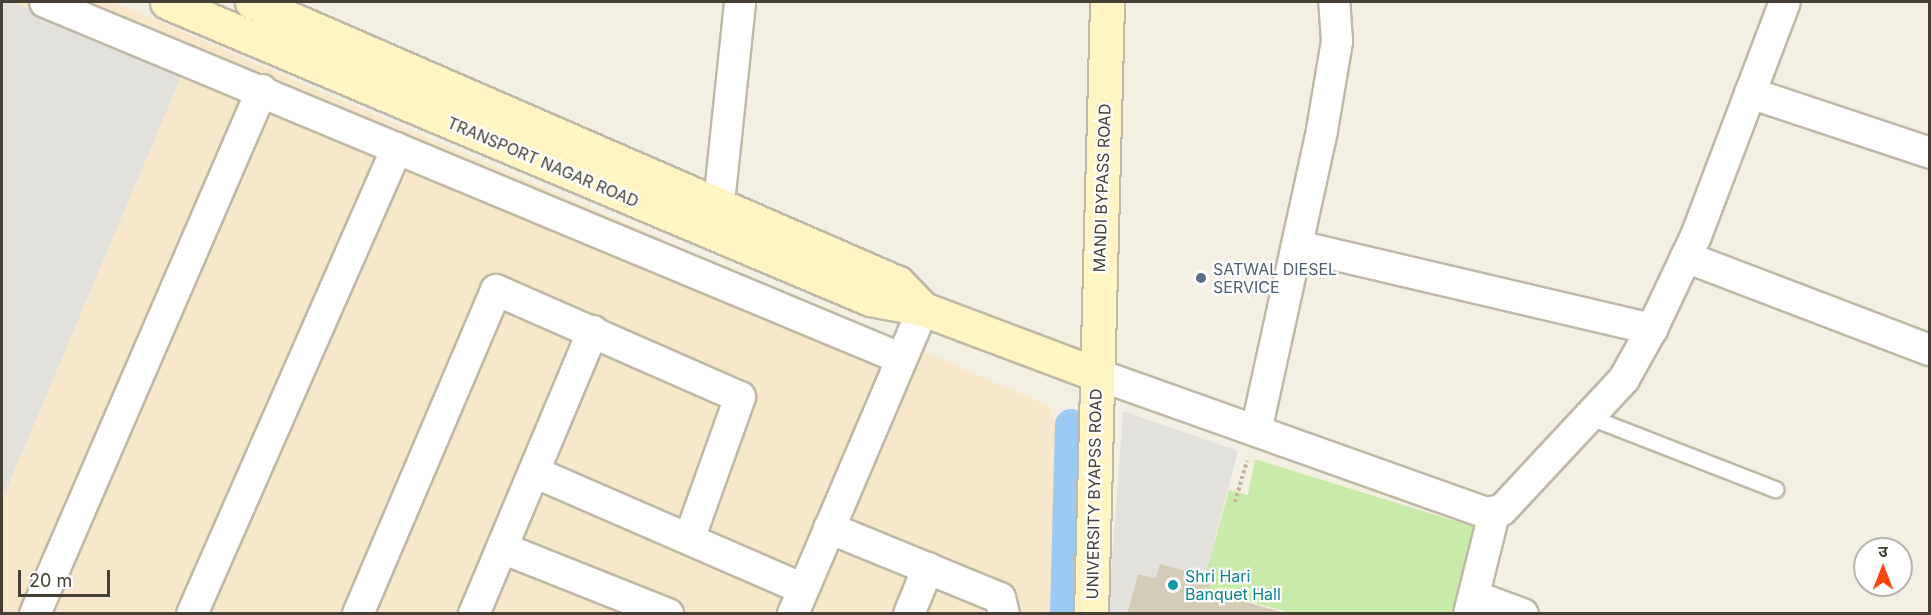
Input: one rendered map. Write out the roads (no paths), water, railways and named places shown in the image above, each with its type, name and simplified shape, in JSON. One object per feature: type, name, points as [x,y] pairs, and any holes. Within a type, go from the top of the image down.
[{"type":"main road","name":"TRANSPORT NAGAR ROAD","points":[[167,2],[870,298],[923,309],[1096,374]]},
{"type":"main road","name":"MANDI BYPASS ROAD","points":[[1096,374],[1107,2]]},
{"type":"main road","name":"TRANSPORT NAGAR ROAD","points":[[271,5],[898,283],[923,309]]},
{"type":"main road","name":"UNIVERSITY BYAPSS ROAD","points":[[1091,614],[1096,374]]},
{"type":"street","points":[[45,2],[262,90],[900,358]]},
{"type":"street","points":[[719,203],[740,2]]},
{"type":"street","points":[[1256,431],[1298,246],[1337,41],[1334,2]]},
{"type":"street","points":[[1523,614],[1472,605],[1494,514],[1590,417],[1624,379],[1652,329],[1686,258],[1785,2]]},
{"type":"street","points":[[35,614],[262,90]]},
{"type":"street","points":[[1750,93],[1929,153]]},
{"type":"street","points":[[192,614],[397,148]]},
{"type":"street","points":[[1298,246],[1652,329]]},
{"type":"street","points":[[1686,258],[1929,350]]},
{"type":"street","points":[[358,614],[496,290],[740,397],[690,537]]},
{"type":"street","points":[[534,472],[690,537],[798,601],[900,358],[923,309]]},
{"type":"street","points":[[474,614],[593,331]]},
{"type":"street","points":[[1096,374],[1494,514]]},
{"type":"street","points":[[829,528],[1000,598],[1004,614]]},
{"type":"street","points":[[502,548],[668,614]]},
{"type":"street","points":[[909,614],[928,568]]},
{"type":"lane","points":[[1590,417],[1775,489]]},
{"type":"waterway","points":[[1066,614],[1071,425]]},
{"type":"place","name":"SATWAL DIESEL SERVICE","points":[[1201,278]]},
{"type":"place","name":"Shri Hari Banquet Hall","points":[[1173,585]]}]
